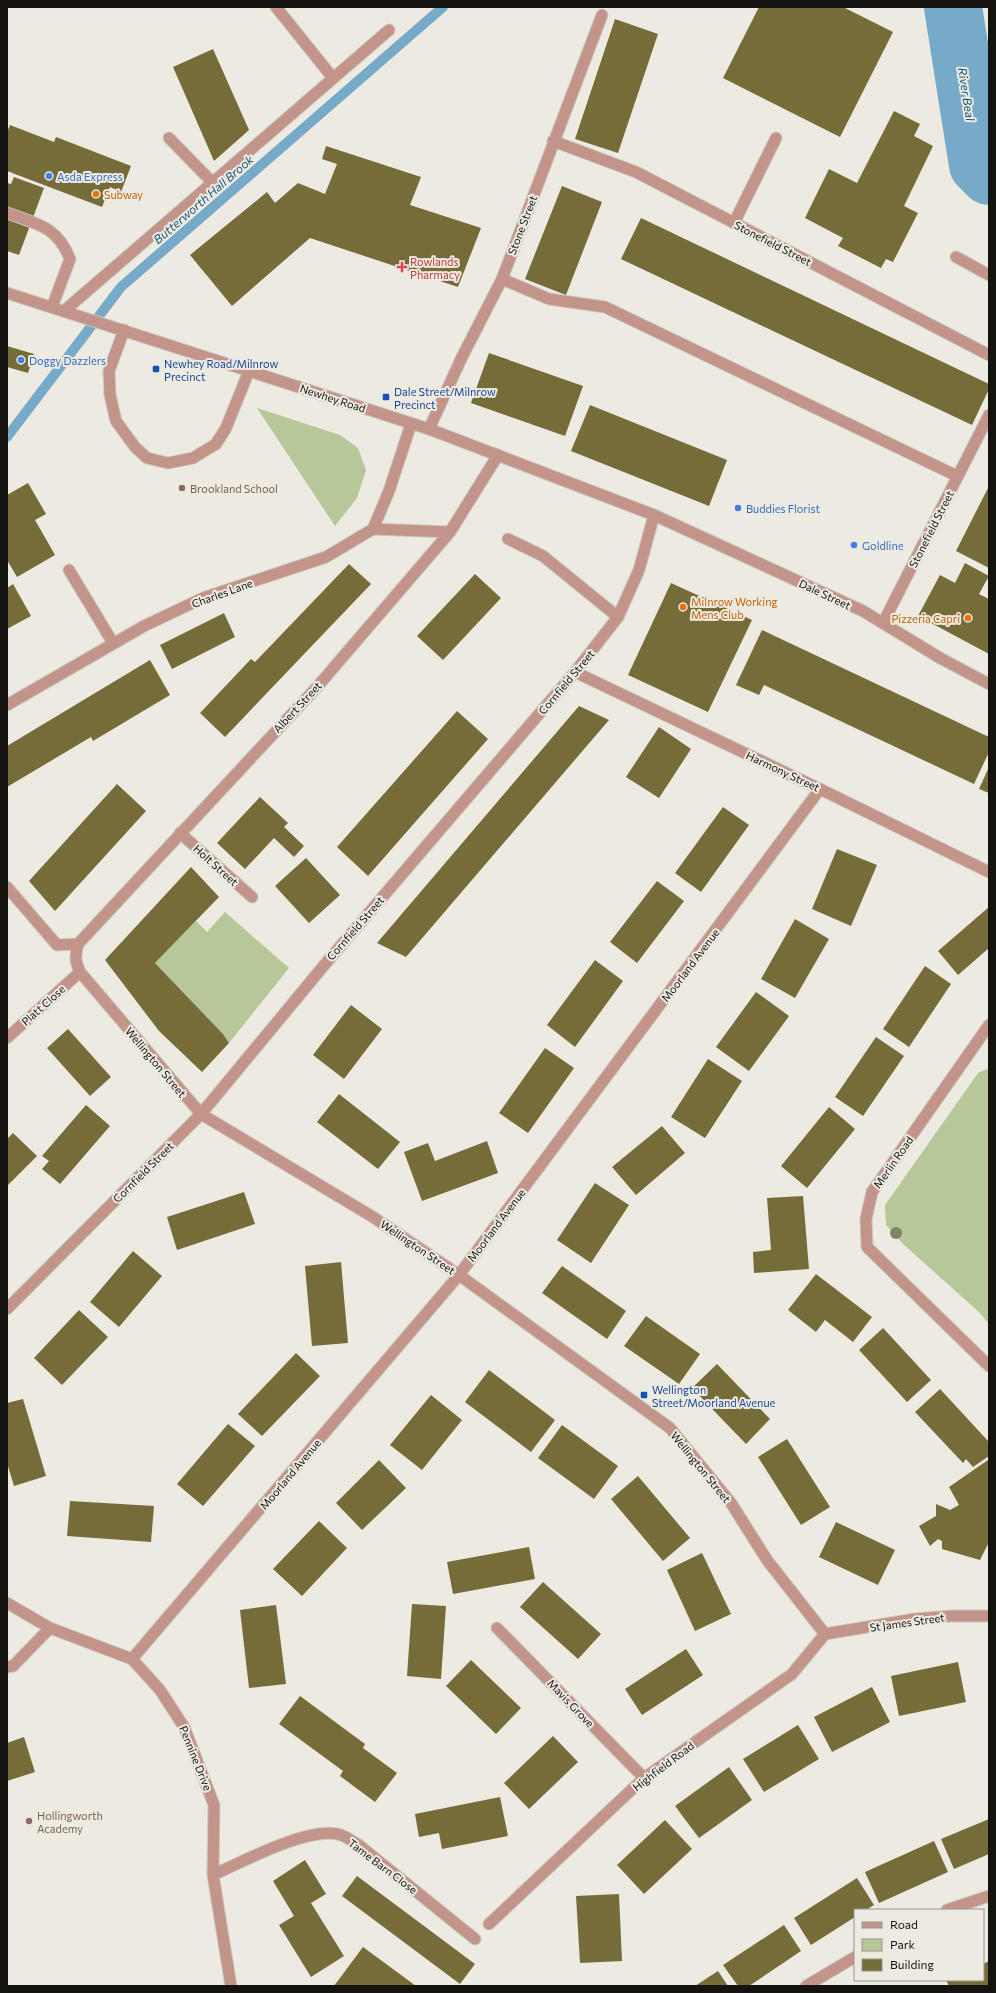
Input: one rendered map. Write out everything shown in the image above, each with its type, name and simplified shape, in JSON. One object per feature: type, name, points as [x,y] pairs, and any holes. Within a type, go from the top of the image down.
[{"type":"street","points":[[276,7],[333,78]]},
{"type":"street","name":"Stone Street","points":[[429,430],[462,357],[502,279],[602,14]]},
{"type":"street","points":[[64,311],[389,30]]},
{"type":"street","points":[[168,138],[212,182]]},
{"type":"street","points":[[734,223],[776,138]]},
{"type":"street","name":"Stonefield Street","points":[[554,141],[636,172],[989,355]]},
{"type":"street","points":[[7,213],[48,228],[65,246],[70,259],[52,307]]},
{"type":"street","points":[[956,257],[989,275]]},
{"type":"street","points":[[502,279],[549,299],[605,307],[957,476]]},
{"type":"street","name":"Newhey Road","points":[[7,293],[110,325],[429,430],[654,515]]},
{"type":"street","points":[[124,330],[109,370],[110,395],[116,421],[135,447],[147,458],[168,463],[193,458],[216,444],[226,428],[249,371]]},
{"type":"street","name":"Stonefield Street","points":[[883,623],[989,415]]},
{"type":"street","points":[[411,424],[389,490],[373,529],[450,532]]},
{"type":"street","name":"Albert Street","points":[[78,944],[317,687],[450,532],[498,455]]},
{"type":"street","name":"Cornfield Street","points":[[7,1308],[201,1114],[326,963],[575,672],[618,617],[639,570],[654,515]]},
{"type":"street","name":"Dale Street","points":[[654,515],[863,611],[940,658],[989,684]]},
{"type":"street","name":"Charles Lane","points":[[7,705],[144,626],[203,598],[326,557],[373,529]]},
{"type":"street","points":[[508,539],[543,556],[618,617]]},
{"type":"street","points":[[69,570],[113,643]]},
{"type":"street","name":"Harmony Street","points":[[575,672],[820,789],[989,872]]},
{"type":"street","name":"Moorland Avenue","points":[[132,1659],[460,1274],[820,789]]},
{"type":"street","name":"Holt Street","points":[[180,833],[252,898]]},
{"type":"street","points":[[7,887],[57,945],[78,944]]},
{"type":"street","name":"Wellington Street","points":[[78,944],[75,957],[80,972],[201,1114],[373,1217],[460,1274],[670,1428],[730,1503],[767,1560],[825,1634]]},
{"type":"street","name":"Platt Close","points":[[7,1038],[80,972]]},
{"type":"street","name":"Merlin Road","points":[[989,1025],[872,1192],[866,1219],[867,1246],[989,1366]]},
{"type":"street","name":"Pennine Drive","points":[[7,1603],[50,1628],[132,1659],[160,1690],[184,1727],[214,1805],[213,1875],[230,1986]]},
{"type":"street","name":"St James Street","points":[[825,1634],[915,1619],[951,1616],[989,1616]]},
{"type":"street","points":[[7,1667],[13,1666],[50,1628]]},
{"type":"street","name":"Mavis Grove","points":[[497,1628],[644,1778]]},
{"type":"street","name":"Highfield Road","points":[[489,1924],[644,1778],[792,1674],[825,1634]]},
{"type":"street","name":"Tame Barn Close","points":[[213,1875],[302,1836],[322,1832],[341,1835],[360,1846],[475,1939]]},
{"type":"street","points":[[950,1909],[989,1896]]},
{"type":"street","points":[[806,1986],[854,1958]]},
{"type":"green space","points":[[257,408],[340,435],[358,448],[366,470],[357,498],[335,526]]},
{"type":"green space","points":[[225,912],[289,968],[229,1043],[223,1034],[155,963],[196,921],[207,932]]},
{"type":"green space","points":[[989,1068],[989,1324],[980,1313],[903,1244],[886,1225],[885,1205],[978,1073]]},
{"type":"building","points":[[759,7],[843,7],[893,32],[840,137],[723,78]]},
{"type":"building","points":[[615,19],[658,34],[618,153],[575,139]]},
{"type":"building","points":[[213,49],[249,130],[214,161],[173,67]]},
{"type":"building","points":[[894,111],[920,124],[914,136],[933,146],[904,206],[918,213],[893,262],[886,259],[881,268],[838,246],[843,238],[805,218],[829,169],[857,183]]},
{"type":"building","points":[[10,125],[54,142],[56,137],[131,166],[121,192],[110,187],[102,207],[7,171],[7,132]]},
{"type":"building","points":[[326,146],[421,177],[410,205],[481,228],[458,287],[310,238],[232,306],[190,255],[267,192],[275,203],[298,183],[325,194],[337,164],[322,159]]},
{"type":"building","points":[[14,177],[44,188],[19,255],[7,251],[7,183],[11,184]]},
{"type":"building","points":[[562,186],[602,202],[566,295],[525,279]]},
{"type":"building","points":[[641,218],[989,384],[989,389],[972,425],[621,259]]},
{"type":"building","name":"Doggy Dazzlers","points":[[7,346],[34,354],[28,373],[7,367]]},
{"type":"building","points":[[489,353],[583,386],[565,436],[471,403]]},
{"type":"building","points":[[590,405],[727,460],[709,506],[571,451]]},
{"type":"building","points":[[28,483],[46,514],[35,520],[55,555],[17,577],[7,560],[7,495]]},
{"type":"building","points":[[989,486],[989,568],[956,551]]},
{"type":"building","points":[[965,563],[989,576],[979,594],[989,599],[989,654],[918,616],[940,575],[955,583]]},
{"type":"building","points":[[349,564],[371,584],[225,737],[200,713],[251,659],[255,662]]},
{"type":"building","points":[[475,574],[501,598],[443,660],[417,636]]},
{"type":"building","points":[[671,583],[752,620],[708,712],[628,675]]},
{"type":"building","points":[[13,584],[31,616],[7,629],[7,588]]},
{"type":"building","points":[[224,613],[235,637],[172,669],[160,645]]},
{"type":"building","points":[[762,630],[989,737],[989,752],[974,784],[764,685],[759,695],[736,685]]},
{"type":"building","points":[[150,660],[170,695],[93,741],[91,737],[7,787],[7,746]]},
{"type":"building","points":[[579,706],[609,720],[406,957],[377,943]]},
{"type":"building","points":[[457,711],[488,739],[368,876],[337,847]]},
{"type":"building","points":[[659,727],[691,749],[659,798],[626,777]]},
{"type":"building","points":[[989,767],[989,793],[979,789]]},
{"type":"building","points":[[117,784],[146,811],[55,911],[29,881]]},
{"type":"building","points":[[260,797],[288,823],[284,827],[304,846],[294,857],[274,838],[245,869],[217,843]]},
{"type":"building","points":[[723,807],[749,825],[701,892],[675,873]]},
{"type":"building","points":[[837,849],[877,865],[851,926],[812,909]]},
{"type":"building","points":[[306,858],[340,895],[309,923],[275,886]]},
{"type":"building","points":[[191,867],[219,897],[155,963],[223,1034],[229,1043],[202,1072],[159,1031],[105,960]]},
{"type":"building","points":[[657,881],[684,901],[637,963],[610,942]]},
{"type":"building","points":[[989,907],[989,948],[958,975],[938,951]]},
{"type":"building","points":[[795,919],[829,939],[795,998],[761,979]]},
{"type":"building","points":[[595,960],[623,981],[575,1047],[547,1025]]},
{"type":"building","points":[[925,966],[951,984],[909,1047],[883,1029]]},
{"type":"building","points":[[756,992],[789,1016],[749,1071],[716,1047]]},
{"type":"building","points":[[351,1005],[382,1029],[344,1079],[313,1055]]},
{"type":"building","points":[[68,1029],[111,1077],[90,1096],[47,1048]]},
{"type":"building","points":[[876,1037],[904,1056],[863,1116],[835,1097]]},
{"type":"building","points":[[545,1048],[574,1068],[528,1133],[499,1113]]},
{"type":"building","points":[[708,1059],[742,1081],[705,1138],[671,1117]]},
{"type":"building","points":[[339,1094],[400,1142],[378,1169],[317,1122]]},
{"type":"building","points":[[86,1105],[110,1126],[60,1184],[42,1169],[49,1161],[42,1156]]},
{"type":"building","points":[[829,1107],[855,1129],[807,1188],[781,1166]]},
{"type":"building","points":[[662,1126],[685,1153],[636,1195],[612,1167]]},
{"type":"building","points":[[13,1133],[37,1156],[7,1186],[7,1139]]},
{"type":"building","points":[[487,1141],[498,1173],[422,1201],[404,1152],[428,1143],[435,1161]]},
{"type":"building","points":[[595,1183],[629,1205],[591,1263],[557,1240]]},
{"type":"building","points":[[244,1192],[255,1224],[177,1250],[167,1217]]},
{"type":"building","points":[[803,1196],[809,1269],[754,1273],[753,1252],[771,1250],[767,1198]]},
{"type":"building","points":[[133,1251],[162,1276],[119,1327],[90,1302]]},
{"type":"building","points":[[341,1262],[348,1343],[312,1346],[305,1266]]},
{"type":"building","points":[[562,1266],[626,1311],[607,1339],[542,1293]]},
{"type":"building","points":[[816,1274],[872,1317],[853,1342],[825,1320],[816,1332],[788,1310]]},
{"type":"building","points":[[79,1310],[108,1337],[62,1385],[34,1358]]},
{"type":"building","points":[[646,1316],[700,1354],[679,1384],[624,1346]]},
{"type":"building","points":[[883,1328],[931,1380],[907,1402],[859,1350]]},
{"type":"building","points":[[296,1353],[320,1376],[262,1436],[238,1414]]},
{"type":"building","points":[[717,1364],[770,1419],[746,1444],[692,1388]]},
{"type":"building","points":[[489,1370],[555,1420],[531,1452],[465,1402]]},
{"type":"building","points":[[940,1389],[989,1442],[989,1456],[973,1467],[966,1459],[963,1463],[915,1412]]},
{"type":"building","points":[[431,1395],[462,1420],[422,1470],[390,1445]]},
{"type":"building","points":[[23,1399],[46,1476],[14,1486],[7,1463],[7,1403]]},
{"type":"building","points":[[228,1424],[255,1446],[203,1506],[177,1484]]},
{"type":"building","points":[[562,1425],[618,1466],[594,1499],[538,1458]]},
{"type":"building","points":[[787,1439],[830,1507],[801,1525],[758,1457]]},
{"type":"building","points":[[379,1460],[406,1488],[362,1530],[336,1503]]},
{"type":"building","points":[[988,1460],[989,1542],[980,1560],[942,1549],[942,1541],[938,1539],[930,1546],[919,1526],[936,1516],[936,1504],[950,1510],[959,1505],[949,1487]]},
{"type":"building","points":[[638,1476],[690,1538],[663,1561],[611,1499]]},
{"type":"building","points":[[70,1501],[154,1506],[151,1542],[67,1536]]},
{"type":"building","points":[[319,1521],[347,1548],[302,1596],[273,1569]]},
{"type":"building","points":[[836,1522],[895,1550],[878,1585],[819,1557]]},
{"type":"building","points":[[529,1547],[535,1579],[453,1594],[447,1562]]},
{"type":"building","points":[[702,1553],[731,1614],[695,1631],[667,1570]]},
{"type":"building","points":[[543,1582],[601,1634],[578,1659],[520,1607]]},
{"type":"building","points":[[412,1604],[446,1606],[441,1679],[407,1676]]},
{"type":"building","points":[[276,1605],[286,1684],[249,1688],[240,1610]]},
{"type":"building","points":[[686,1649],[703,1675],[642,1715],[625,1689]]},
{"type":"building","points":[[471,1660],[521,1708],[496,1734],[446,1686]]},
{"type":"building","points":[[958,1662],[966,1702],[899,1716],[891,1676]]},
{"type":"building","points":[[872,1687],[890,1722],[832,1752],[814,1717]]},
{"type":"building","points":[[300,1696],[365,1744],[363,1748],[397,1773],[375,1802],[340,1776],[343,1771],[279,1724]]},
{"type":"building","points":[[798,1725],[819,1759],[764,1792],[743,1759]]},
{"type":"building","points":[[553,1736],[578,1762],[529,1809],[504,1783]]},
{"type":"building","points":[[24,1737],[35,1772],[7,1781],[7,1743]]},
{"type":"building","points":[[729,1767],[752,1800],[699,1838],[675,1806]]},
{"type":"building","points":[[500,1797],[508,1836],[442,1849],[439,1833],[419,1837],[415,1814]]},
{"type":"building","points":[[989,1819],[989,1854],[954,1869],[941,1839]]},
{"type":"building","points":[[665,1820],[692,1849],[644,1894],[617,1865]]},
{"type":"building","points":[[934,1841],[948,1872],[879,1903],[865,1872]]},
{"type":"building","points":[[305,1860],[326,1894],[311,1903],[344,1956],[311,1977],[279,1925],[294,1916],[273,1881]]},
{"type":"building","points":[[357,1876],[475,1964],[460,1984],[342,1896]]},
{"type":"building","points":[[857,1878],[874,1905],[868,1909],[854,1909],[854,1918],[811,1945],[794,1918]]},
{"type":"building","points":[[619,1894],[622,1961],[580,1963],[576,1896]]},
{"type":"building","points":[[784,1925],[801,1951],[749,1986],[738,1986],[723,1965]]},
{"type":"building","points":[[363,1947],[416,1986],[334,1986]]},
{"type":"building","points":[[989,1961],[989,1986],[949,1986],[946,1981],[984,1981],[984,1964]]},
{"type":"building","points":[[718,1971],[728,1986],[695,1986]]},
{"type":"waterway","name":"Butterworth Hall Brook","points":[[7,437],[121,287],[443,7]]},
{"type":"waterway","name":"River Beal","points":[[953,7],[978,165],[989,176]]},
{"type":"place","name":"Asda Express","points":[[49,176]]},
{"type":"place","name":"Subway","points":[[96,194]]},
{"type":"place","name":"Rowlands Pharmacy","points":[[402,267]]},
{"type":"place","name":"Doggy Dazzlers","points":[[21,360]]},
{"type":"place","name":"Newhey Road/Milnrow Precinct","points":[[156,369]]},
{"type":"place","name":"Dale Street/Milnrow Precinct","points":[[386,397]]},
{"type":"place","name":"Brookland School","points":[[182,488]]},
{"type":"place","name":"Buddies Florist","points":[[738,508]]},
{"type":"place","name":"Goldline","points":[[854,545]]},
{"type":"place","name":"Milnrow Working Mens Club","points":[[683,607]]},
{"type":"place","name":"Pizzeria Capri","points":[[968,618]]},
{"type":"place","name":"Wellington Street/Moorland Avenue","points":[[644,1395]]},
{"type":"place","name":"Hollingworth Academy","points":[[29,1821]]}]
